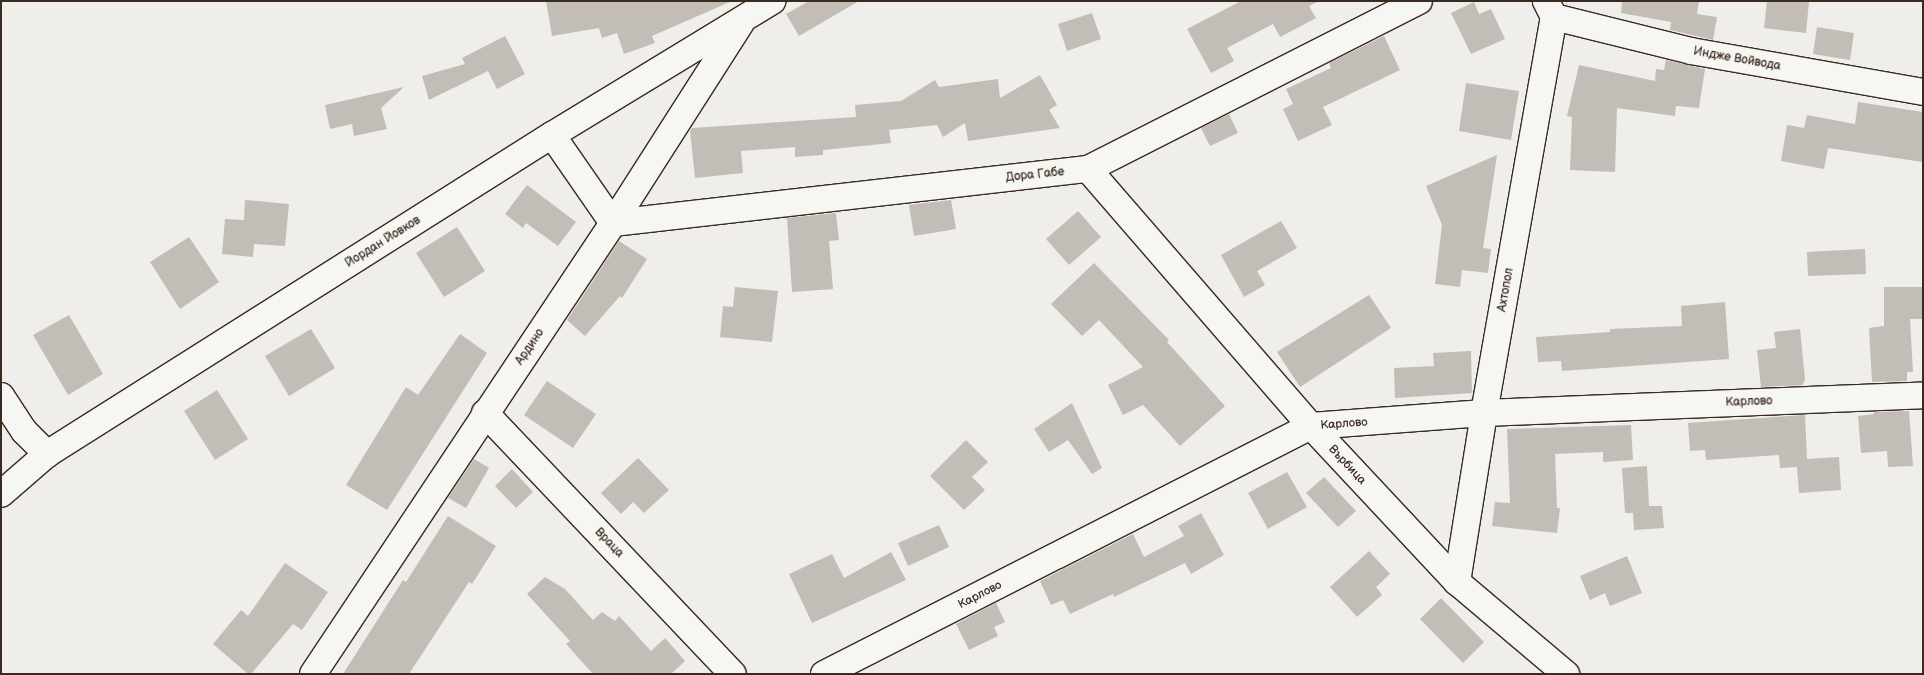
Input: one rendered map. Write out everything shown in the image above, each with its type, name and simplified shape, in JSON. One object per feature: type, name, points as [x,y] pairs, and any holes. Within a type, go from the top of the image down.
[{"type":"street","name":"Йордан Йовков","points":[[1,494],[47,454],[552,136],[772,1]]},
{"type":"street","name":"Дора Габе","points":[[613,223],[1088,169],[1419,1]]},
{"type":"street","name":"Индже Войвода","points":[[1550,9],[1691,51],[1923,92]]},
{"type":"street","name":"Ахтопол","points":[[1457,582],[1550,9]]},
{"type":"street","name":"Ардино","points":[[312,674],[613,223],[744,19]]},
{"type":"street","points":[[552,136],[613,223]]},
{"type":"street","name":"Върбица","points":[[1088,169],[1310,426],[1457,582],[1566,674]]},
{"type":"street","points":[[1,396],[24,431],[47,454]]},
{"type":"street","name":"Карлово","points":[[824,674],[1310,426],[1484,413],[1923,396]]},
{"type":"street","name":"Враца","points":[[485,413],[733,674]]},
{"type":"building","points":[[546,1],[732,1],[652,36],[655,43],[624,54],[617,33],[602,38],[599,28],[552,36]]},
{"type":"building","points":[[809,1],[859,1],[799,36],[786,14]]},
{"type":"building","points":[[1241,1],[1319,1],[1309,6],[1316,18],[1280,37],[1273,24],[1227,48],[1234,61],[1211,73],[1187,29]]},
{"type":"building","points":[[1622,1],[1699,1],[1697,14],[1717,17],[1713,40],[1670,30],[1671,22],[1621,13]]},
{"type":"building","points":[[1767,1],[1809,1],[1806,33],[1764,28]]},
{"type":"building","points":[[1474,2],[1479,14],[1491,9],[1505,39],[1471,54],[1451,13]]},
{"type":"building","points":[[1092,13],[1101,39],[1067,51],[1058,24]]},
{"type":"building","points":[[1817,27],[1854,33],[1850,60],[1813,54]]},
{"type":"building","points":[[505,36],[525,74],[497,89],[488,71],[429,100],[422,76],[465,64],[462,58]]},
{"type":"building","points":[[1384,36],[1400,70],[1323,107],[1332,125],[1298,141],[1283,109],[1293,104],[1286,89],[1331,68],[1329,63]]},
{"type":"building","points":[[1666,60],[1705,69],[1699,108],[1676,106],[1675,116],[1617,108],[1615,172],[1570,170],[1572,117],[1567,116],[1579,65],[1655,81],[1656,69],[1664,70]]},
{"type":"building","points":[[1040,75],[1057,105],[1049,110],[1060,128],[968,141],[965,123],[943,137],[937,125],[889,130],[891,143],[823,150],[823,155],[795,157],[795,147],[741,151],[743,173],[695,178],[690,131],[692,128],[856,117],[855,105],[901,101],[935,80],[939,87],[998,79],[1000,98]]},
{"type":"building","points":[[1466,83],[1519,91],[1511,140],[1459,131]]},
{"type":"building","points":[[404,87],[381,108],[387,129],[354,136],[352,124],[330,129],[325,105]]},
{"type":"building","points":[[1858,102],[1923,112],[1923,162],[1828,148],[1824,169],[1781,161],[1787,125],[1804,128],[1807,115],[1855,124]]},
{"type":"building","points":[[1229,114],[1238,133],[1210,146],[1201,128]]},
{"type":"building","points":[[1497,155],[1483,248],[1491,249],[1488,273],[1462,270],[1460,287],[1435,284],[1442,225],[1426,186]]},
{"type":"building","points":[[527,185],[576,222],[558,246],[526,223],[523,228],[505,214]]},
{"type":"building","points":[[245,200],[289,204],[285,246],[254,244],[253,257],[222,254],[225,219],[244,220]]},
{"type":"building","points":[[951,200],[956,229],[914,236],[909,205]]},
{"type":"building","points":[[1078,211],[1101,237],[1069,265],[1046,239]]},
{"type":"building","points":[[836,213],[839,240],[829,241],[833,289],[792,292],[787,218]]},
{"type":"building","points":[[1281,221],[1297,248],[1257,271],[1265,285],[1244,297],[1221,255]]},
{"type":"building","points":[[457,227],[485,271],[444,297],[416,253]]},
{"type":"building","points":[[189,237],[219,282],[180,309],[150,262]]},
{"type":"building","points":[[619,241],[647,259],[622,298],[620,296],[585,336],[567,320]]},
{"type":"building","points":[[1865,249],[1866,274],[1808,276],[1807,252]]},
{"type":"building","points":[[1094,263],[1169,340],[1167,342],[1225,406],[1180,446],[1143,405],[1123,415],[1108,385],[1143,367],[1099,320],[1082,336],[1051,304]]},
{"type":"building","points":[[735,287],[778,291],[772,342],[720,337],[723,306],[733,307]]},
{"type":"building","points":[[1884,287],[1923,287],[1923,319],[1910,319],[1913,372],[1907,372],[1907,381],[1872,382],[1869,328],[1884,326]]},
{"type":"building","points":[[1369,295],[1391,328],[1300,387],[1277,352]]},
{"type":"building","points":[[1725,302],[1729,359],[1562,371],[1561,361],[1538,362],[1536,337],[1610,332],[1610,329],[1682,326],[1681,306]]},
{"type":"building","points":[[69,315],[103,374],[68,395],[33,335]]},
{"type":"building","points":[[311,329],[335,368],[289,396],[265,356]]},
{"type":"building","points":[[1800,329],[1805,379],[1803,385],[1761,387],[1757,350],[1776,348],[1774,332]]},
{"type":"building","points":[[460,334],[487,353],[387,510],[346,485],[406,387],[418,395]]},
{"type":"building","points":[[1471,351],[1472,393],[1395,398],[1394,368],[1434,366],[1433,353]]},
{"type":"building","points":[[547,381],[596,414],[573,448],[524,415]]},
{"type":"building","points":[[217,390],[248,439],[215,460],[184,411]]},
{"type":"building","points":[[1072,403],[1102,468],[1092,474],[1068,440],[1049,452],[1034,429]]},
{"type":"building","points":[[1909,411],[1913,466],[1888,467],[1887,451],[1861,453],[1858,416],[1874,414],[1874,412]]},
{"type":"building","points":[[1805,415],[1807,459],[1839,457],[1841,490],[1799,493],[1797,467],[1780,468],[1779,455],[1706,460],[1705,450],[1690,451],[1688,423]]},
{"type":"building","points":[[1631,425],[1633,460],[1603,462],[1603,452],[1555,454],[1557,508],[1560,508],[1557,533],[1492,526],[1495,502],[1510,503],[1507,429]]},
{"type":"building","points":[[966,440],[988,462],[972,477],[985,490],[964,510],[930,476]]},
{"type":"building","points":[[638,458],[669,490],[644,513],[633,502],[621,514],[601,493]]},
{"type":"building","points":[[474,459],[489,468],[466,508],[448,498]]},
{"type":"building","points":[[1647,466],[1649,506],[1662,506],[1664,528],[1634,530],[1633,513],[1625,513],[1622,468]]},
{"type":"building","points":[[512,469],[533,492],[516,508],[495,486]]},
{"type":"building","points":[[1287,472],[1307,507],[1268,529],[1248,493]]},
{"type":"building","points":[[1324,477],[1356,511],[1338,527],[1306,493]]},
{"type":"building","points":[[1201,513],[1224,555],[1191,574],[1185,563],[1114,597],[1113,594],[1070,614],[1063,600],[1051,605],[1040,581],[1133,534],[1144,557],[1184,536],[1178,526]]},
{"type":"building","points":[[448,516],[496,546],[472,584],[469,582],[409,674],[343,674],[403,580],[406,582]]},
{"type":"building","points":[[939,525],[949,547],[908,566],[898,543]]},
{"type":"building","points":[[1369,551],[1390,574],[1376,587],[1382,595],[1357,617],[1330,587]]},
{"type":"building","points":[[891,552],[906,580],[812,623],[789,574],[832,554],[844,578]]},
{"type":"building","points":[[1627,556],[1642,593],[1610,606],[1605,593],[1590,600],[1580,576]]},
{"type":"building","points":[[285,563],[328,592],[302,630],[293,624],[251,674],[248,674],[213,644],[241,610],[248,616]]},
{"type":"building","points":[[545,577],[565,589],[593,620],[602,612],[615,621],[619,616],[651,651],[665,638],[685,661],[671,674],[593,674],[566,644],[570,641],[527,594]]},
{"type":"building","points":[[1441,598],[1484,642],[1463,663],[1420,619]]},
{"type":"building","points":[[996,603],[1005,622],[994,627],[998,636],[969,650],[956,624]]}]
